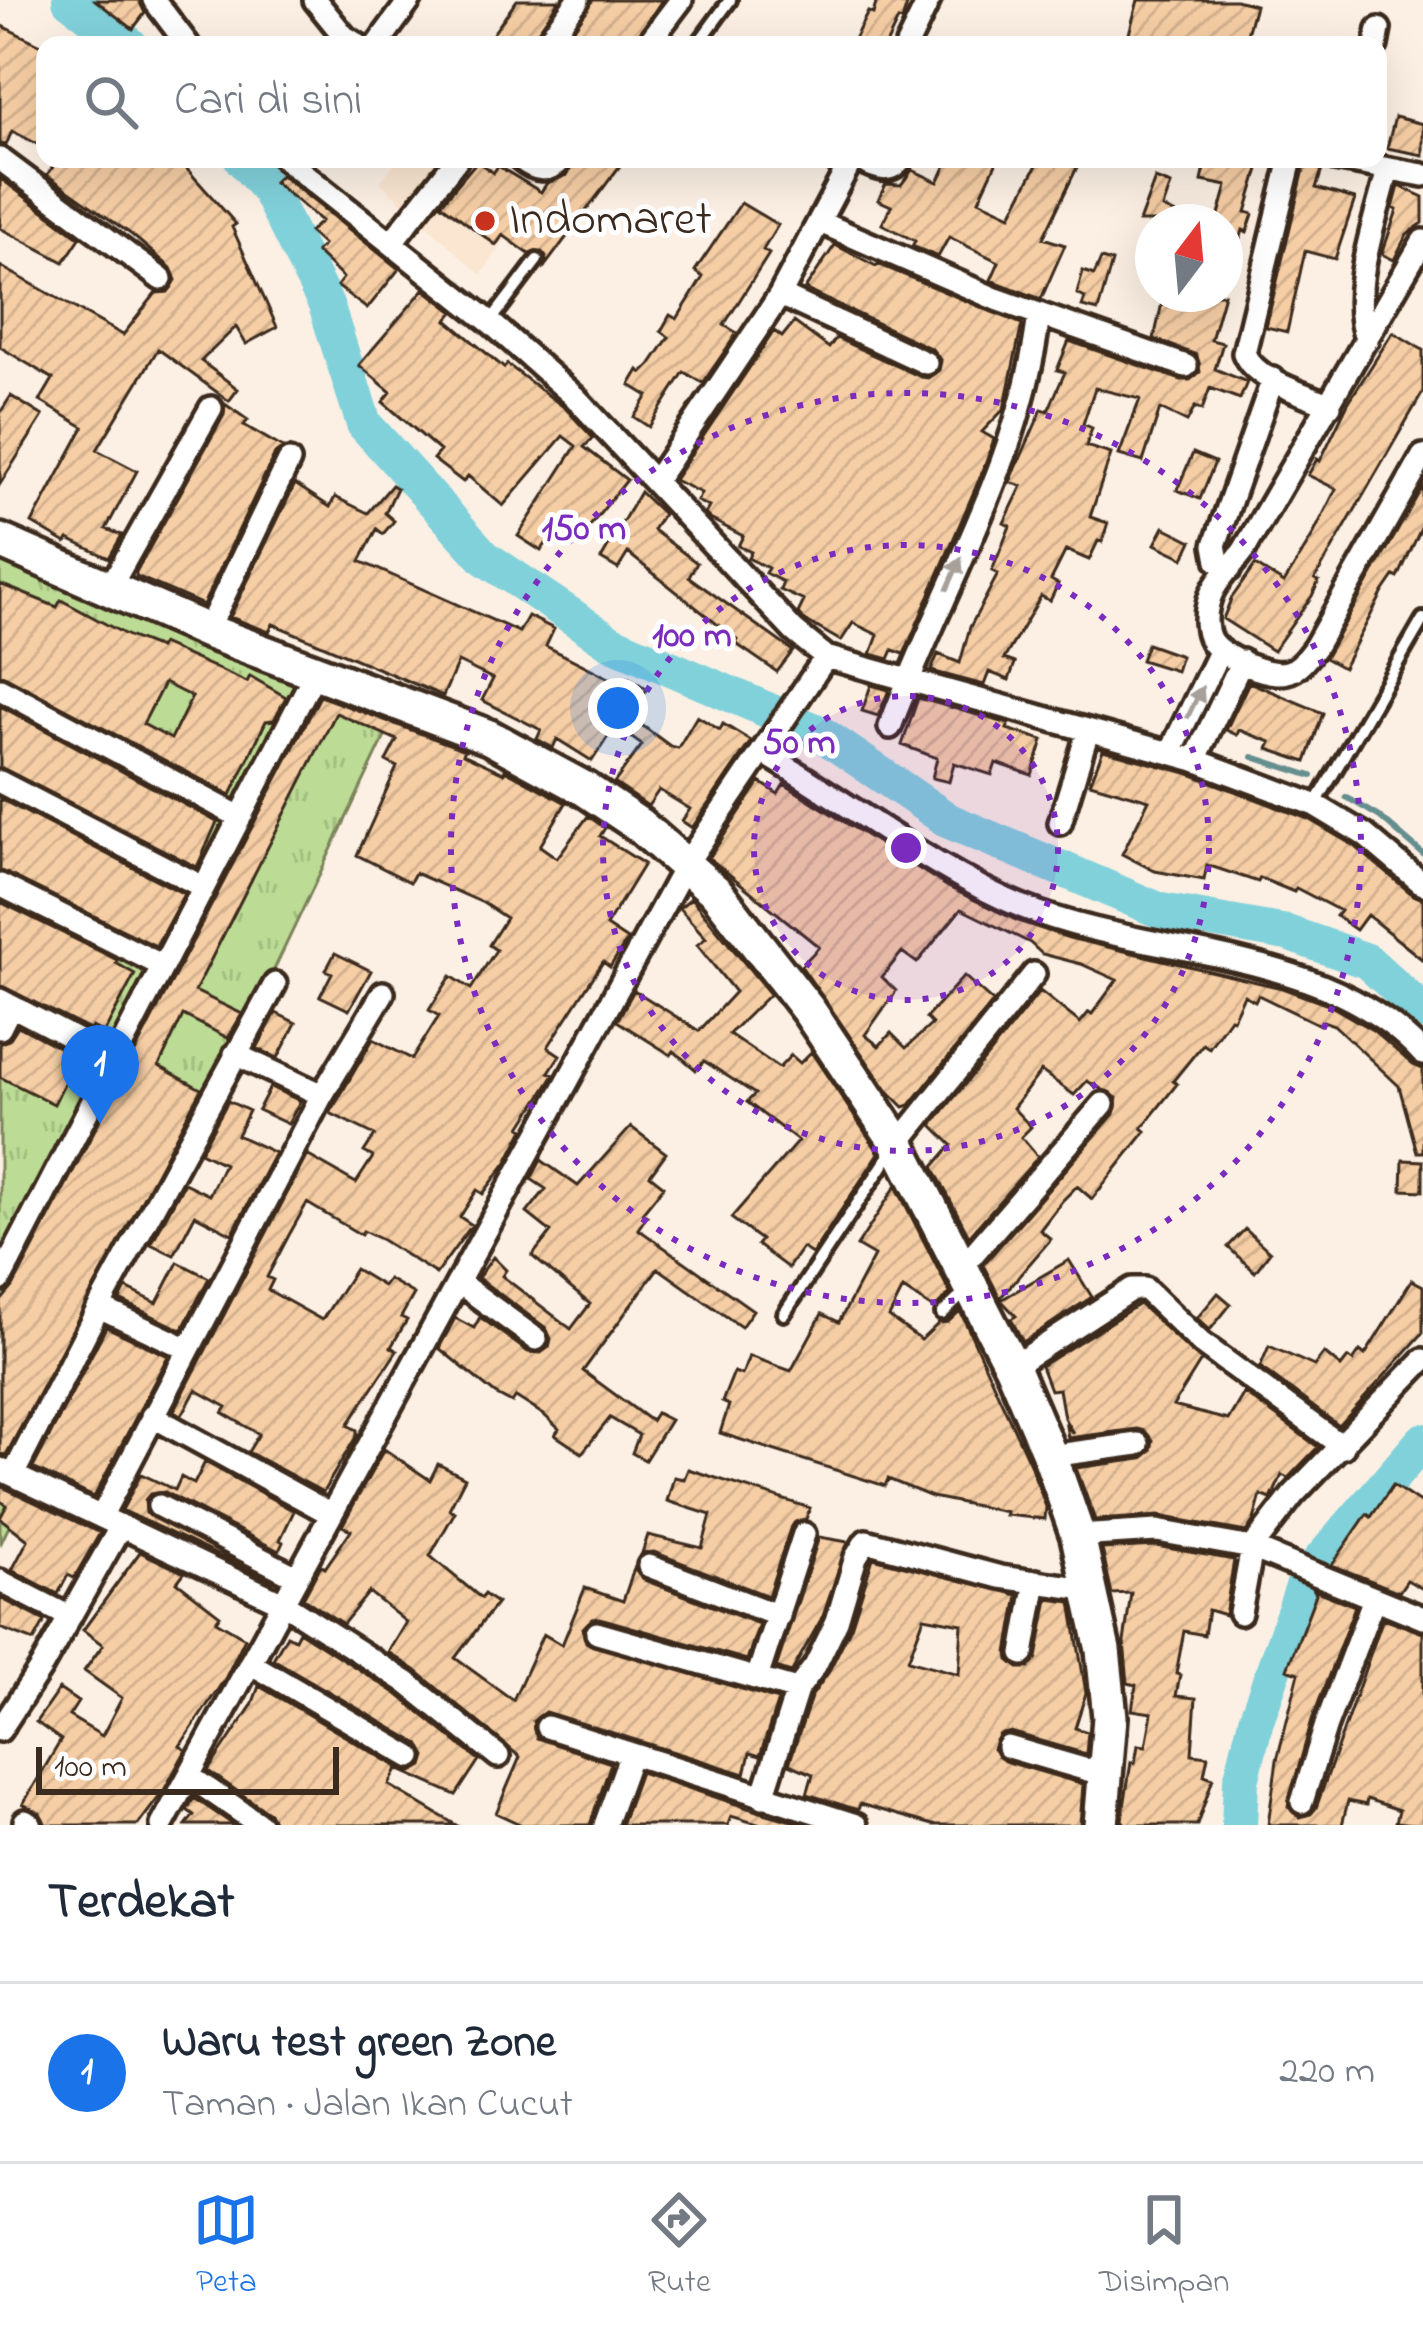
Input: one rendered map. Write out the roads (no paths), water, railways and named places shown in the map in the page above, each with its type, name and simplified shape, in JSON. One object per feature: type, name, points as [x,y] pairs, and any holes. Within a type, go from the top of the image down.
[{"type":"street","points":[[315,0],[342,36]]},
{"type":"street","points":[[384,36],[410,0]]},
{"type":"street","points":[[551,36],[578,0]]},
{"type":"street","points":[[654,36],[681,0]]},
{"type":"street","points":[[912,36],[929,0]]},
{"type":"street","points":[[156,1],[181,36]]},
{"type":"street","points":[[0,159],[161,279]]},
{"type":"street","points":[[297,168],[394,240],[575,397],[794,631],[826,657],[1195,760],[1315,805],[1365,835],[1423,884]]},
{"type":"street","points":[[394,240],[450,168]]},
{"type":"street","points":[[656,480],[780,295],[847,168]]},
{"type":"street","points":[[1289,168],[1244,353],[1248,364],[1274,380],[1330,405]]},
{"type":"street","points":[[1384,168],[1423,175]]},
{"type":"street","points":[[1367,340],[1359,321],[1359,297],[1388,169]]},
{"type":"street","points":[[820,222],[1039,314],[1186,366]]},
{"type":"street","points":[[1423,241],[1330,405],[1230,569],[1212,590],[1206,610],[1208,632],[1220,650],[1273,672],[1286,673],[1301,665],[1423,456]]},
{"type":"street","points":[[780,295],[926,363]]},
{"type":"street","points":[[890,727],[1001,466],[1029,377],[1039,314]]},
{"type":"street","points":[[1230,569],[1218,561],[1215,545],[1274,380]]},
{"type":"street","points":[[109,590],[211,407]]},
{"type":"street","points":[[207,631],[289,461]]},
{"type":"street","points":[[0,541],[207,631],[444,718],[532,759],[639,825],[717,892],[809,1011],[898,1144],[1012,1367],[1050,1456],[1093,1590],[1110,1718],[1101,1825]]},
{"type":"street","points":[[1170,753],[1220,650]]},
{"type":"street","points":[[162,1825],[686,864],[826,657]]},
{"type":"street","points":[[1195,760],[1242,661]]},
{"type":"street","points":[[3,1268],[315,673]]},
{"type":"street","points":[[0,689],[238,816]]},
{"type":"street","points":[[1060,823],[1088,731]]},
{"type":"street","points":[[766,745],[970,881],[1018,905],[1067,924],[1169,942],[1345,995],[1423,1054]]},
{"type":"street","points":[[0,782],[203,887]]},
{"type":"street","points":[[0,885],[164,966]]},
{"type":"street","points":[[898,1144],[1034,974]]},
{"type":"street","points":[[274,984],[6,1472],[283,1603],[406,1682],[498,1756]]},
{"type":"street","points":[[0,1730],[70,1617],[152,1416],[322,1095],[383,993]]},
{"type":"street","points":[[0,1028],[5,1003],[113,1059]]},
{"type":"street","points":[[235,1054],[322,1095]]},
{"type":"street","points":[[967,1277],[1103,1105]]},
{"type":"street","points":[[458,1282],[536,1339]]},
{"type":"street","points":[[1012,1367],[1132,1289],[1145,1288],[1211,1351],[1343,1447]]},
{"type":"street","points":[[99,1307],[188,1349]]},
{"type":"street","points":[[1240,1613],[1260,1551],[1293,1496],[1423,1360]]},
{"type":"street","points":[[152,1416],[331,1514]]},
{"type":"street","points":[[1050,1456],[1138,1444]]},
{"type":"street","points":[[159,1506],[297,1577]]},
{"type":"street","points":[[1078,1536],[1156,1531],[1260,1551],[1423,1618]]},
{"type":"street","points":[[757,1678],[804,1534]]},
{"type":"street","points":[[764,1797],[797,1690],[837,1621],[856,1557],[866,1541],[1000,1576],[1093,1590]]},
{"type":"street","points":[[649,1566],[779,1616]]},
{"type":"street","points":[[0,1581],[70,1617]]},
{"type":"street","points":[[1023,1654],[1036,1581]]},
{"type":"street","points":[[1302,1802],[1373,1601]]},
{"type":"street","points":[[597,1633],[797,1690]]},
{"type":"street","points":[[250,1663],[411,1756]]},
{"type":"street","points":[[547,1726],[764,1797],[800,1817],[856,1825]]},
{"type":"street","points":[[1008,1747],[1108,1776]]},
{"type":"street","points":[[605,1825],[630,1756]]},
{"type":"street","points":[[189,1776],[260,1825]]},
{"type":"lane","points":[[704,36],[730,0]]},
{"type":"lane","points":[[869,168],[889,176],[902,168]]},
{"type":"lane","points":[[490,322],[537,260]]},
{"type":"lane","points":[[1315,805],[1423,619]]},
{"type":"lane","points":[[784,1314],[898,1144]]},
{"type":"lane","points":[[942,1314],[967,1277]]},
{"type":"waterway","points":[[70,0],[118,36]]},
{"type":"waterway","points":[[250,168],[269,191],[326,305],[364,424],[485,558],[610,642],[820,733],[949,821],[1161,911],[1287,933],[1367,961],[1423,1012]]},
{"type":"waterway","points":[[1253,757],[1312,776]]},
{"type":"waterway","points":[[1346,797],[1380,817],[1423,854]]},
{"type":"waterway","points":[[1239,1825],[1241,1781],[1256,1720],[1307,1576],[1423,1441]]},
{"type":"place","name":"Indomaret","points":[[485,221]]},
{"type":"place","name":"Waru test green Zone","points":[[100,1124]]}]
